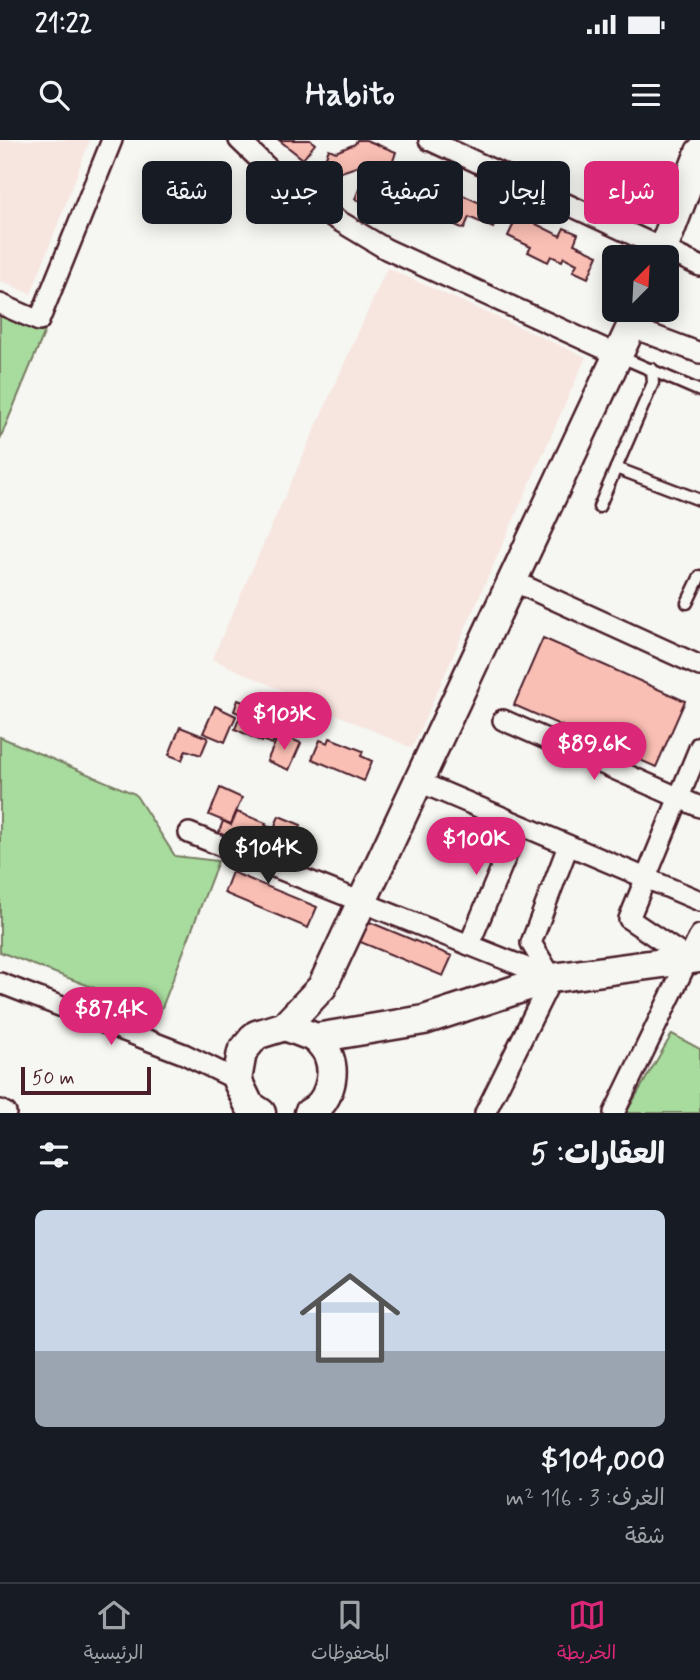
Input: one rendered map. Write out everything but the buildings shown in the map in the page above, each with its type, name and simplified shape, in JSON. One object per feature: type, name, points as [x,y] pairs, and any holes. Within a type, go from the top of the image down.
[{"type":"street","points":[[0,304],[39,321],[112,140]]},
{"type":"street","points":[[239,140],[296,195],[386,249],[618,355]]},
{"type":"street","points":[[429,140],[646,245]]},
{"type":"street","points":[[665,245],[700,152]]},
{"type":"street","points":[[679,259],[700,266]]},
{"type":"street","points":[[261,1113],[249,1105],[237,1080],[242,1052],[256,1035],[285,1026],[322,987],[634,322]]},
{"type":"street","points":[[641,322],[700,353]]},
{"type":"street","points":[[511,580],[700,666]]},
{"type":"street","points":[[503,720],[700,807]]},
{"type":"street","points":[[697,951],[629,919],[700,746]]},
{"type":"street","points":[[417,781],[700,901]]},
{"type":"street","points":[[469,944],[519,825]]},
{"type":"street","points":[[189,833],[552,978]]},
{"type":"street","points":[[552,978],[531,943],[568,845]]},
{"type":"street","points":[[285,1026],[316,1038],[424,1020],[552,978],[697,951]]},
{"type":"street","points":[[614,1113],[697,951]]},
{"type":"street","points":[[485,1113],[552,978]]},
{"type":"street","points":[[0,983],[184,1054],[237,1080]]},
{"type":"street","points":[[309,1113],[326,1098],[332,1071],[329,1055],[316,1038]]},
{"type":"street","points":[[0,1111],[6,1113]]},
{"type":"lane","points":[[618,355],[700,391]]},
{"type":"lane","points":[[599,507],[653,383],[652,369]]},
{"type":"lane","points":[[617,467],[700,500]]},
{"type":"lane","points":[[687,603],[700,576]]},
{"type":"shaded area","points":[[0,140],[90,140],[31,294],[0,281]]},
{"type":"shaded area","points":[[387,268],[586,357],[412,748],[212,659]]},
{"type":"green space","points":[[0,313],[45,331],[0,439]]},
{"type":"green space","points":[[0,737],[135,794],[175,856],[218,861],[160,1013],[0,952]]},
{"type":"green space","points":[[672,1034],[700,1049],[700,1113],[626,1113]]}]
